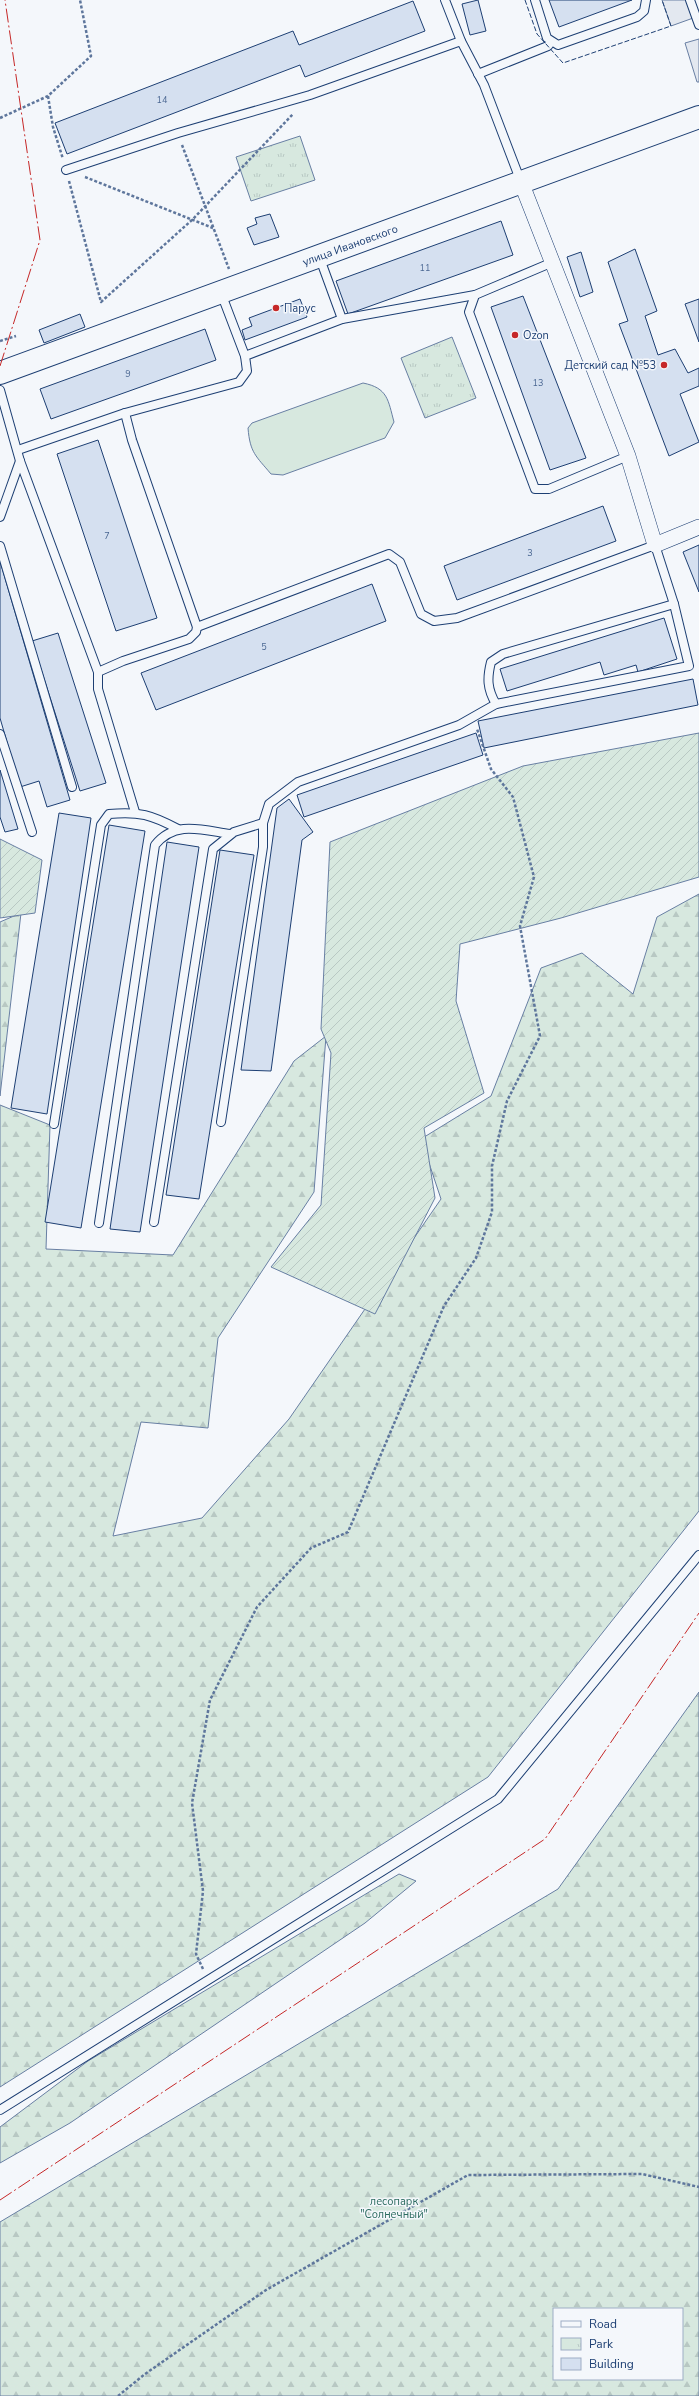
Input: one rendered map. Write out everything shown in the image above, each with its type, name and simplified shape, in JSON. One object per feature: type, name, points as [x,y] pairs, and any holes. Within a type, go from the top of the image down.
[{"type":"main road","name":"улица Ивановского","points":[[0,373],[699,117]]},
{"type":"street","points":[[521,182],[628,456],[655,545],[699,527]]},
{"type":"lane","points":[[445,0],[461,41],[478,74],[521,182]]},
{"type":"lane","points":[[535,0],[546,35],[551,42],[562,44],[637,17],[644,11],[646,0]]},
{"type":"lane","points":[[690,0],[699,25]]},
{"type":"lane","points":[[66,170],[178,133],[310,95],[461,41]]},
{"type":"lane","points":[[478,74],[548,46],[551,42]]},
{"type":"lane","points":[[319,256],[342,319]]},
{"type":"lane","points":[[245,356],[342,319],[474,295],[553,262]]},
{"type":"lane","points":[[18,450],[125,414],[240,382],[246,371],[245,356],[229,290]]},
{"type":"lane","points":[[474,295],[469,312],[535,489],[549,490],[628,456]]},
{"type":"lane","points":[[0,390],[20,460],[98,672],[98,689],[135,812]]},
{"type":"lane","points":[[98,672],[123,661],[189,639],[196,632],[197,627],[132,440],[125,414]]},
{"type":"lane","points":[[0,517],[20,460]]},
{"type":"lane","points":[[197,627],[389,554],[400,562],[421,614],[434,621],[457,618],[655,545],[674,604],[689,666],[496,704],[459,725],[298,782],[269,804],[262,823],[262,847],[221,1122]]},
{"type":"lane","points":[[0,546],[72,787]]},
{"type":"lane","points":[[496,704],[489,692],[487,677],[490,662],[503,654],[674,604]]},
{"type":"lane","points":[[0,734],[32,832]]},
{"type":"lane","points":[[54,1124],[101,825],[108,814],[135,812],[155,816],[178,829],[230,834]]},
{"type":"lane","points":[[154,1222],[213,849],[230,834],[262,823]]},
{"type":"lane","points":[[99,1222],[155,845],[162,836],[178,829]]},
{"type":"lane","points":[[0,2110],[498,1798],[699,1555]]},
{"type":"path","points":[[0,118],[48,96],[91,56],[80,0]]},
{"type":"path","points":[[48,96],[53,127],[102,302],[193,220],[310,95]]},
{"type":"path","points":[[178,133],[213,228],[229,290]]},
{"type":"path","points":[[66,170],[213,228]]},
{"type":"path","points":[[0,341],[16,336]]},
{"type":"path","points":[[208,1980],[196,1954],[203,1891],[192,1803],[210,1700],[257,1606],[311,1548],[348,1532],[444,1306],[476,1258],[492,1212],[492,1166],[507,1101],[540,1036],[520,926],[534,877],[513,797],[491,769],[476,727]]},
{"type":"path","points":[[118,2396],[145,2374],[266,2290],[468,2175],[642,2174],[699,2187]]},
{"type":"green space","points":[[300,136],[315,180],[251,201],[236,157]]},
{"type":"green space","points":[[452,337],[476,398],[425,418],[401,358]]},
{"type":"green space","points":[[363,383],[378,388],[386,396],[388,401],[394,422],[385,438],[283,475],[271,474],[252,449],[248,428],[252,423]]},
{"type":"green space","points":[[699,733],[699,877],[561,918],[460,944],[456,1001],[484,1093],[424,1128],[435,1198],[375,1314],[271,1267],[321,1205],[331,1053],[321,1029],[330,842],[523,766]]},
{"type":"green space","points":[[0,839],[42,860],[35,913],[0,918]]},
{"type":"green space","points":[[699,894],[699,1511],[488,1777],[0,2087],[0,1105],[50,1125],[46,1249],[173,1255],[294,1061],[326,1036],[314,1192],[218,1338],[208,1428],[141,1422],[113,1536],[202,1518],[289,1419],[441,1199],[421,1139],[491,1096],[541,968],[582,953],[633,994],[657,917]]},
{"type":"green space","points":[[21,913],[0,1096],[0,922]]},
{"type":"green space","name":"лесопарк \"Солнечный\"","points":[[699,1692],[699,2396],[0,2396],[0,2222],[558,1889]]},
{"type":"green space","points":[[399,1874],[416,1881],[365,1923],[70,2123],[0,2163],[0,2127],[88,2061]]},
{"type":"shaded area","points":[[662,0],[690,0],[696,17],[671,26]]},
{"type":"shaded area","points":[[699,39],[699,82],[697,82],[685,43]]},
{"type":"building","points":[[478,0],[486,31],[470,35],[462,4]]},
{"type":"building","points":[[549,0],[632,0],[559,27]]},
{"type":"building","points":[[413,1],[425,31],[305,77],[300,65],[67,154],[55,123],[293,31],[299,45]]},
{"type":"building","points":[[270,214],[279,237],[254,245],[247,228],[257,224],[255,218]]},
{"type":"building","points":[[501,221],[513,255],[348,314],[336,281]]},
{"type":"building","points":[[635,249],[657,311],[645,316],[658,355],[675,349],[688,373],[699,368],[699,386],[680,394],[699,442],[669,456],[619,324],[628,321],[608,262]]},
{"type":"building","points":[[581,252],[593,292],[580,297],[567,257]]},
{"type":"building","points":[[523,296],[586,458],[550,470],[491,307]]},
{"type":"building","points":[[300,299],[307,317],[245,340],[242,330],[252,326],[249,318]]},
{"type":"building","points":[[699,299],[699,342],[685,304]]},
{"type":"building","points":[[80,314],[85,327],[44,343],[39,330]]},
{"type":"building","points":[[205,329],[216,360],[51,419],[40,389]]},
{"type":"building","points":[[98,440],[157,618],[116,631],[57,454]]},
{"type":"building","points":[[603,506],[616,541],[457,600],[444,566]]},
{"type":"building","points":[[699,545],[699,592],[683,552]]},
{"type":"building","points":[[0,561],[70,800],[47,807],[39,781],[20,787],[0,718]]},
{"type":"building","points":[[372,584],[386,621],[156,710],[141,673]]},
{"type":"building","points":[[664,618],[677,659],[638,672],[636,665],[604,675],[600,662],[507,691],[500,669]]},
{"type":"building","points":[[58,633],[106,783],[80,791],[32,641]]},
{"type":"building","points":[[693,679],[698,705],[484,748],[478,721]]},
{"type":"building","points":[[476,733],[483,755],[304,817],[297,795]]},
{"type":"building","points":[[0,770],[18,829],[5,832],[0,817]]},
{"type":"building","points":[[289,799],[313,832],[302,840],[271,1071],[241,1070],[277,808]]},
{"type":"building","points":[[59,813],[91,818],[47,1114],[11,1108]]},
{"type":"building","points":[[109,825],[145,831],[81,1228],[45,1222]]},
{"type":"building","points":[[167,842],[199,847],[140,1232],[110,1229]]},
{"type":"building","points":[[220,850],[254,855],[199,1199],[166,1195]]},
{"type":"fence","points":[[525,0],[537,34],[563,63],[671,26],[662,0]]},
{"type":"power","points":[[0,366],[40,240],[5,0]]},
{"type":"power","points":[[0,2200],[545,1839],[699,1613]]},
{"type":"place","name":"Парус","points":[[276,308]]},
{"type":"place","name":"Ozon","points":[[515,335]]},
{"type":"place","name":"Детский сад №53","points":[[664,365]]}]
